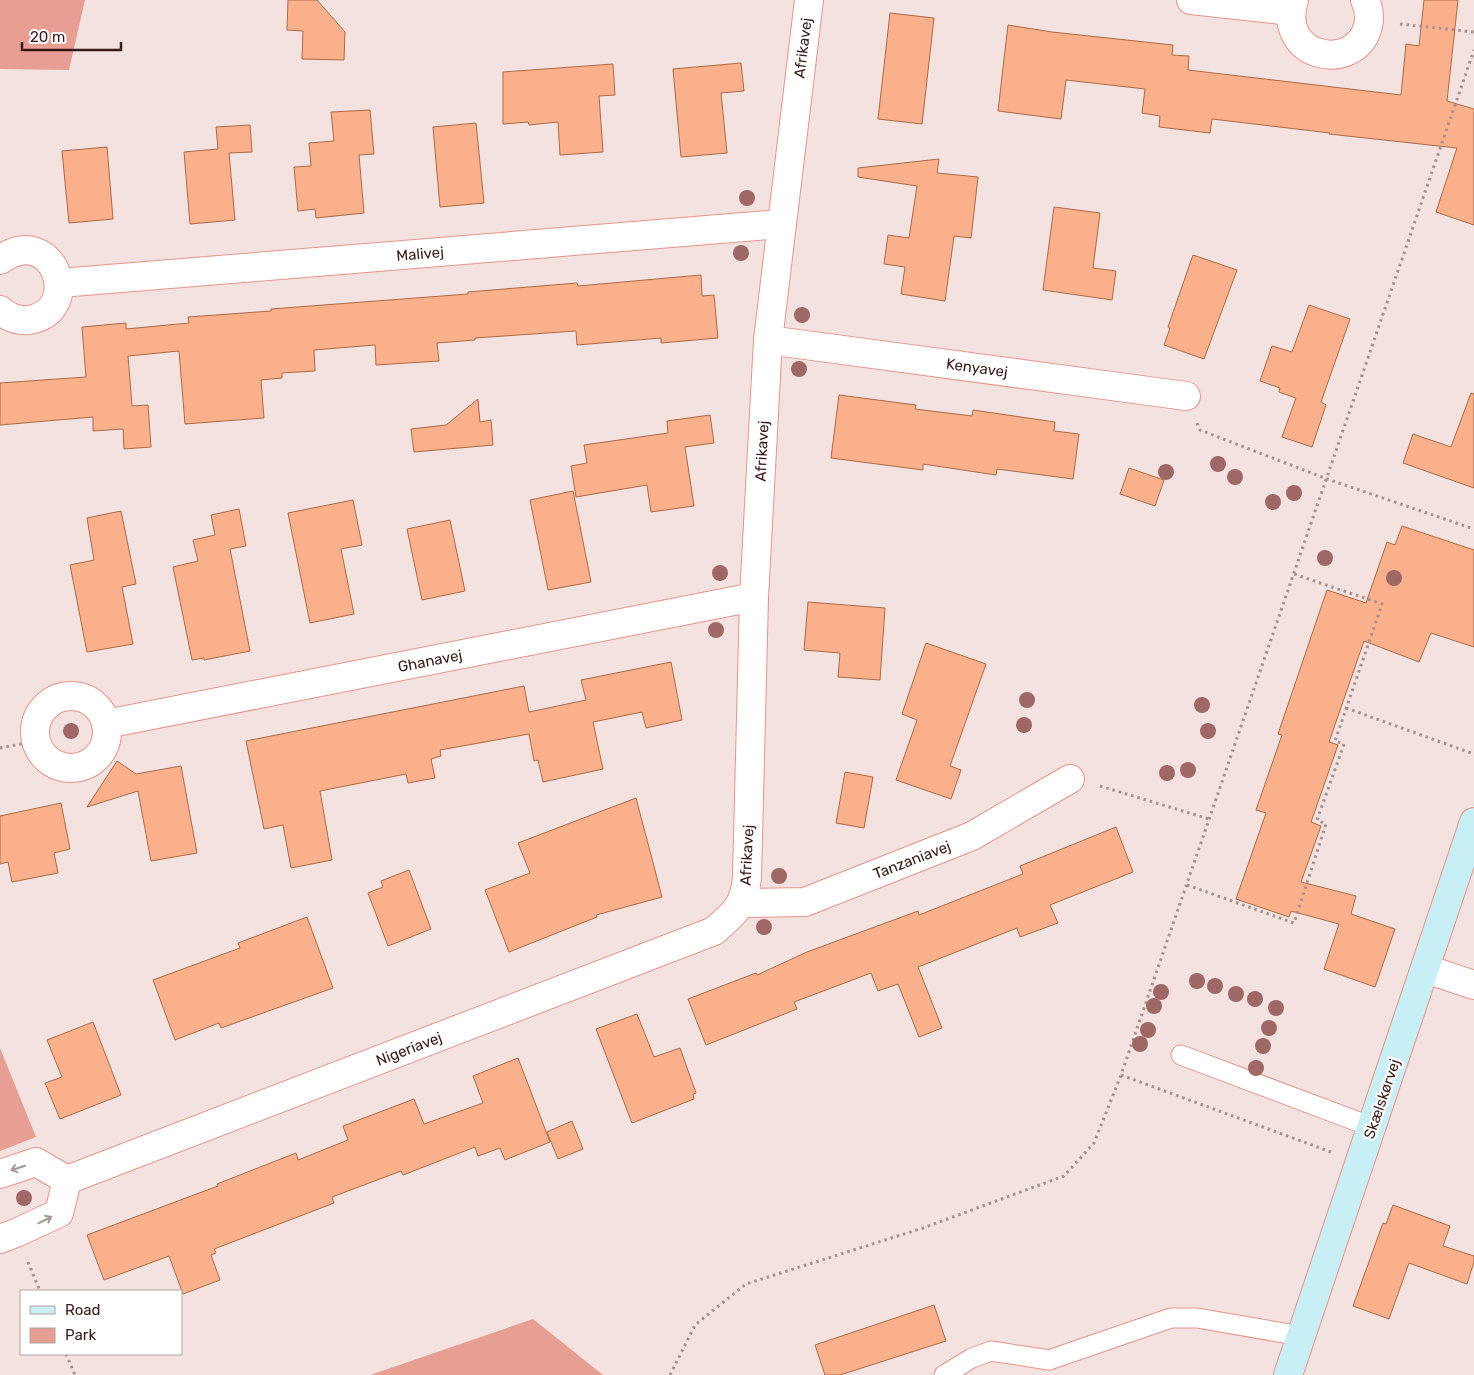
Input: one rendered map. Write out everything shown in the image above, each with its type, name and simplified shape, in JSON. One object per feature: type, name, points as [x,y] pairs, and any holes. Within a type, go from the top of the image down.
[{"type":"street","name":"Afrikavej","points":[[742,903],[746,891],[747,878],[754,598],[768,340],[809,0]]},
{"type":"street","points":[[1191,0],[1293,6],[1292,24],[1296,35],[1304,45],[1314,52],[1326,55],[1350,50],[1359,42],[1366,32],[1367,10]]},
{"type":"street","name":"Malivej","points":[[60,283],[781,224]]},
{"type":"street","points":[[0,260],[8,254],[19,250],[31,250],[42,254],[51,262],[57,272],[60,283],[58,295],[53,305],[45,314],[35,319],[12,318],[0,310]]},
{"type":"street","name":"Kenyavej","points":[[768,340],[1186,396]]},
{"type":"street","name":"Ghanavej","points":[[106,724],[754,598]]},
{"type":"street","points":[[74,696],[94,704],[102,713],[106,724],[107,736],[104,748],[96,758],[86,765],[74,768],[61,767],[50,761],[36,741],[35,730],[38,719],[44,709],[62,697],[74,696]]},
{"type":"street","name":"Tanzaniavej","points":[[742,903],[805,902],[972,836],[1070,779]]},
{"type":"street","name":"Skælskørvej","points":[[1288,1375],[1426,970],[1474,822]]},
{"type":"street","name":"Nigeriavej","points":[[67,1180],[714,931],[730,918],[742,903]]},
{"type":"street","points":[[1426,970],[1474,985]]},
{"type":"street","points":[[0,1174],[36,1162],[67,1180],[59,1213],[0,1239]]},
{"type":"lane","points":[[1181,1055],[1372,1127]]},
{"type":"lane","points":[[944,1375],[972,1358],[991,1351],[1050,1360],[1171,1318],[1198,1318],[1301,1336]]},
{"type":"path","points":[[1367,10],[1474,32]]},
{"type":"path","points":[[670,1375],[695,1325],[746,1284],[923,1228],[1064,1176],[1094,1143],[1121,1075],[1474,50]]},
{"type":"path","points":[[1186,396],[1200,430],[1327,479],[1474,529]]},
{"type":"path","points":[[1187,885],[1294,923],[1326,824],[1317,820],[1344,744],[1335,741],[1382,604],[1294,574]]},
{"type":"path","points":[[1346,708],[1474,754]]},
{"type":"path","points":[[0,748],[36,741]]},
{"type":"path","points":[[1070,779],[1116,790],[1209,819]]},
{"type":"path","points":[[1121,1075],[1360,1162]]},
{"type":"path","points":[[66,1355],[74,1375]]},
{"type":"green space","points":[[0,0],[85,0],[69,70],[0,69]]},
{"type":"green space","points":[[0,1048],[36,1137],[0,1151]]},
{"type":"green space","points":[[533,1319],[603,1375],[370,1375]]},
{"type":"building","points":[[288,0],[317,0],[345,32],[344,60],[302,59],[303,31],[287,30]]},
{"type":"building","points":[[1424,0],[1458,0],[1447,101],[1474,109],[1474,225],[1436,212],[1457,148],[1212,119],[1210,133],[1159,127],[1160,116],[1142,113],[1145,89],[1066,80],[1061,119],[998,111],[1008,25],[1052,32],[1173,45],[1172,55],[1189,56],[1188,70],[1401,95],[1406,44],[1419,46]]},
{"type":"building","points":[[890,13],[934,18],[922,124],[878,119]]},
{"type":"building","points":[[741,63],[744,91],[721,93],[727,153],[681,157],[673,69]]},
{"type":"building","points":[[613,64],[615,95],[599,96],[603,152],[560,155],[558,122],[529,125],[528,122],[503,124],[503,72]]},
{"type":"building","points":[[370,110],[374,154],[359,155],[364,213],[316,218],[315,209],[298,211],[294,167],[311,166],[309,143],[334,141],[331,112]]},
{"type":"building","points":[[476,123],[484,203],[440,207],[433,127]]},
{"type":"building","points":[[250,125],[252,152],[229,153],[235,220],[190,224],[184,152],[218,149],[216,127]]},
{"type":"building","points":[[107,147],[113,219],[69,223],[62,151]]},
{"type":"building","points":[[939,159],[937,173],[978,177],[971,238],[954,236],[945,301],[901,294],[905,267],[884,264],[888,235],[909,238],[917,186],[858,177],[858,168]]},
{"type":"building","points":[[1054,207],[1100,213],[1093,268],[1116,271],[1112,300],[1043,290]]},
{"type":"building","points":[[1193,255],[1237,270],[1204,359],[1164,345],[1170,328],[1168,327]]},
{"type":"building","points":[[701,275],[702,296],[714,295],[718,338],[661,343],[661,338],[577,345],[576,331],[475,338],[475,340],[437,343],[439,361],[376,365],[375,345],[314,350],[315,371],[282,373],[282,378],[261,380],[264,418],[185,424],[179,351],[128,356],[132,406],[148,405],[151,447],[124,449],[123,429],[93,431],[93,417],[0,425],[0,383],[86,377],[82,327],[126,323],[126,329],[189,323],[188,317],[271,311],[271,309],[468,294],[468,292],[577,283],[578,286]]},
{"type":"building","points":[[1309,305],[1350,319],[1321,402],[1326,405],[1312,447],[1282,437],[1296,398],[1279,392],[1280,388],[1260,381],[1272,346],[1292,352]]},
{"type":"building","points":[[1471,393],[1474,394],[1474,488],[1403,463],[1413,434],[1451,447]]},
{"type":"building","points":[[839,395],[916,405],[915,409],[972,416],[973,410],[1055,422],[1054,431],[1079,434],[1073,479],[997,469],[996,475],[923,464],[923,470],[831,458]]},
{"type":"building","points":[[478,399],[480,422],[491,420],[493,445],[414,452],[411,429],[446,425]]},
{"type":"building","points":[[710,415],[714,443],[685,447],[694,506],[651,512],[647,485],[576,497],[571,466],[587,463],[584,445],[668,433],[667,421]]},
{"type":"building","points":[[1129,468],[1164,480],[1155,506],[1120,494]]},
{"type":"building","points":[[573,491],[591,582],[548,590],[530,500]]},
{"type":"building","points":[[353,500],[362,545],[341,549],[354,614],[310,623],[288,513]]},
{"type":"building","points":[[239,509],[246,546],[230,549],[250,651],[204,660],[204,658],[192,660],[173,567],[198,561],[193,540],[215,535],[211,515]]},
{"type":"building","points":[[121,511],[136,584],[122,587],[133,644],[87,652],[70,565],[94,560],[87,518]]},
{"type":"building","points":[[450,520],[465,591],[422,600],[407,529]]},
{"type":"building","points":[[1402,526],[1474,550],[1474,647],[1431,633],[1419,662],[1364,641],[1329,742],[1338,745],[1311,822],[1321,826],[1301,882],[1356,896],[1351,914],[1395,929],[1375,987],[1324,969],[1339,924],[1291,911],[1289,917],[1236,899],[1266,813],[1256,810],[1282,735],[1278,734],[1327,590],[1366,603],[1387,542],[1395,545]]},
{"type":"building","points":[[808,602],[885,608],[880,680],[838,677],[840,653],[804,650]]},
{"type":"building","points":[[926,643],[986,664],[950,766],[961,770],[951,799],[896,780],[917,720],[902,714]]},
{"type":"building","points":[[671,662],[682,720],[646,728],[642,712],[593,722],[603,769],[543,782],[538,760],[534,761],[529,734],[440,750],[441,756],[431,759],[435,778],[408,783],[406,774],[320,791],[332,860],[291,868],[283,825],[264,829],[246,741],[524,686],[529,712],[586,700],[581,680]]},
{"type":"building","points":[[117,761],[136,774],[181,766],[197,853],[151,861],[138,791],[87,807]]},
{"type":"building","points":[[845,772],[873,777],[864,828],[836,823]]},
{"type":"building","points":[[636,798],[662,897],[596,915],[597,917],[509,952],[485,890],[530,873],[518,843]]},
{"type":"building","points":[[61,803],[70,849],[54,853],[58,873],[12,882],[8,862],[0,864],[0,816]]},
{"type":"building","points":[[1116,827],[1133,872],[1050,905],[1058,923],[1020,937],[1017,928],[918,967],[942,1028],[919,1037],[898,984],[878,991],[871,973],[794,1002],[797,1009],[706,1045],[688,999],[756,973],[757,975],[807,952],[918,911],[919,915],[1023,874],[1020,866]]},
{"type":"building","points":[[409,870],[431,929],[388,946],[368,893],[383,887],[381,881]]},
{"type":"building","points":[[307,917],[333,988],[221,1028],[219,1023],[175,1040],[153,980],[240,948],[238,943]]},
{"type":"building","points":[[637,1014],[654,1057],[680,1048],[696,1093],[693,1094],[694,1099],[632,1123],[596,1029]]},
{"type":"building","points":[[93,1022],[121,1095],[60,1119],[45,1083],[62,1077],[47,1040]]},
{"type":"building","points":[[518,1058],[550,1142],[505,1160],[500,1148],[478,1156],[475,1147],[403,1175],[401,1171],[332,1197],[334,1203],[214,1249],[216,1253],[211,1255],[220,1280],[183,1294],[169,1256],[104,1280],[87,1235],[218,1186],[217,1184],[296,1153],[298,1160],[348,1140],[343,1126],[414,1099],[424,1124],[483,1103],[473,1076]]},
{"type":"building","points":[[572,1121],[583,1149],[558,1159],[547,1132]]},
{"type":"building","points":[[1393,1205],[1450,1226],[1443,1246],[1474,1256],[1474,1262],[1467,1284],[1409,1263],[1389,1319],[1353,1306],[1383,1223],[1386,1224]]},
{"type":"building","points":[[934,1305],[946,1341],[840,1375],[825,1375],[815,1345]]}]
